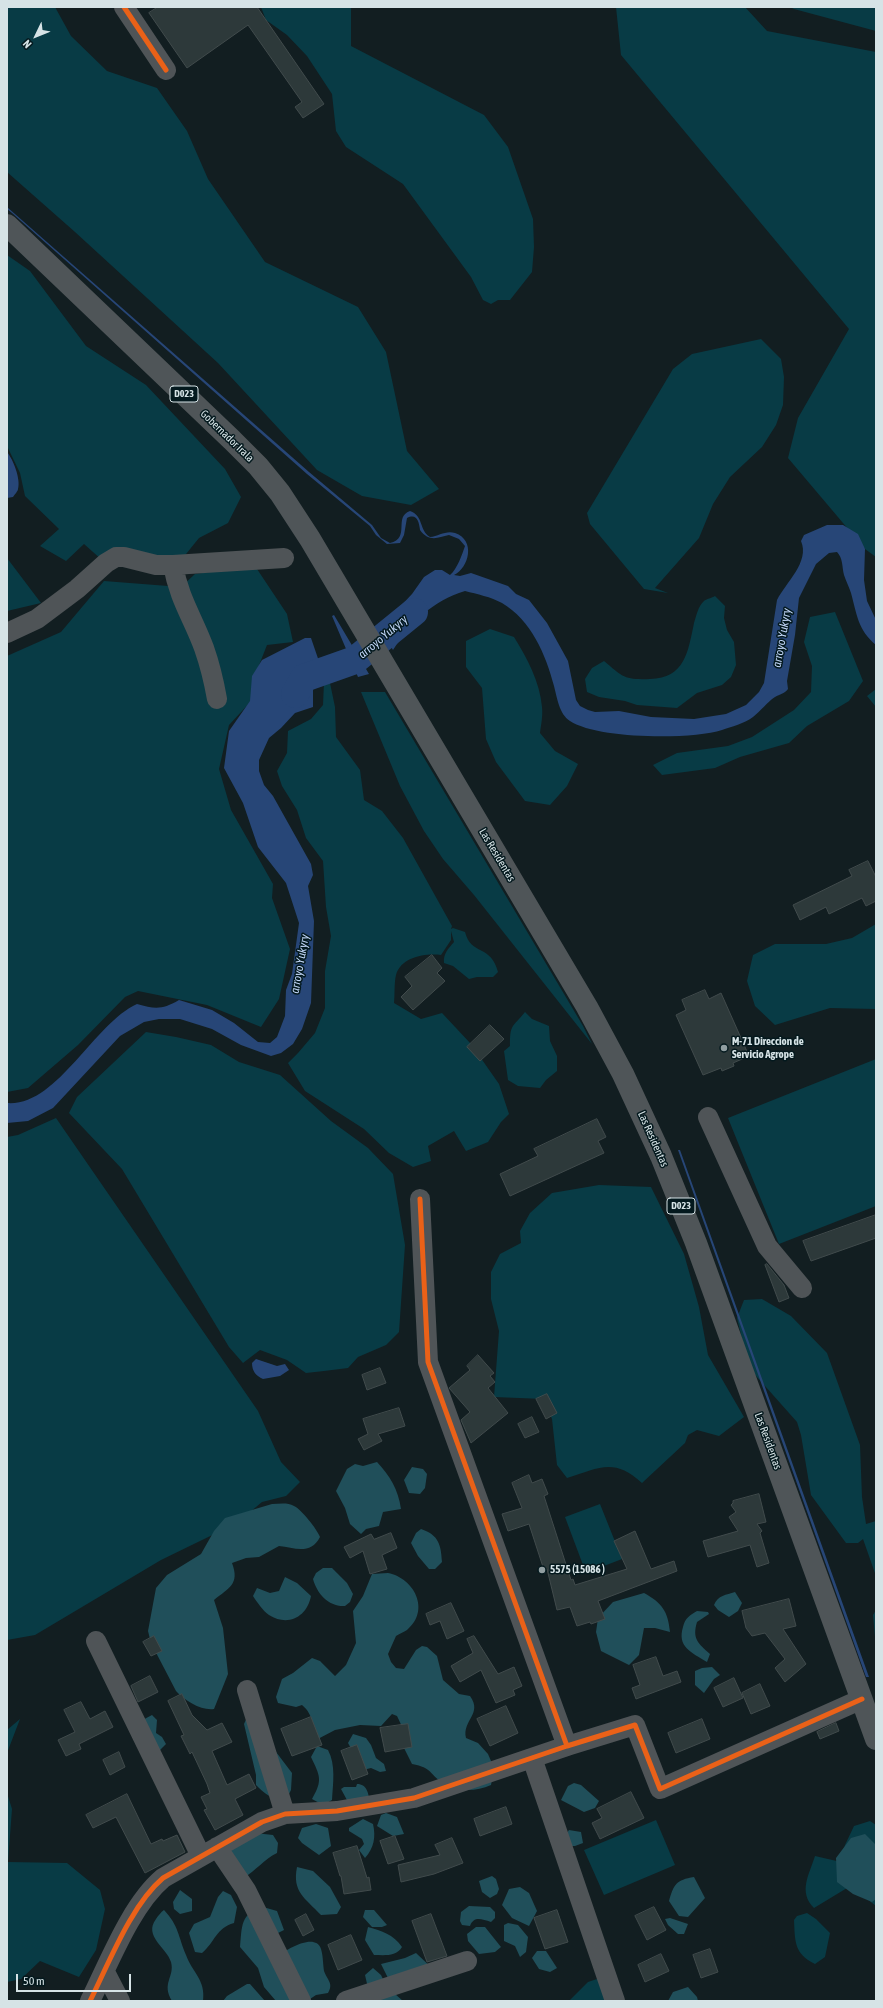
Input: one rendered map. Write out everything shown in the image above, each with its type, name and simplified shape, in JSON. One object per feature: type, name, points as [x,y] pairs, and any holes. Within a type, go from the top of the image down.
[{"type":"main road","name":"Gobernador Irala","points":[[7,225],[258,466],[280,493],[310,539],[335,583]]},
{"type":"main road","name":"Las Residentas","points":[[335,583],[587,1007],[623,1074],[661,1156],[696,1243],[869,1696],[876,1739]]},
{"type":"street","points":[[124,7],[166,70]]},
{"type":"street","points":[[7,633],[37,619],[77,589],[106,563],[116,557],[124,557],[156,565],[284,558]]},
{"type":"street","points":[[173,565],[176,582],[185,608],[204,648],[218,699]]},
{"type":"street","points":[[708,1116],[767,1246],[802,1288]]},
{"type":"street","points":[[420,1199],[428,1362],[567,1746]]},
{"type":"street","points":[[96,1641],[209,1852],[246,1890],[301,2001]]},
{"type":"street","points":[[247,1690],[285,1814]]},
{"type":"street","points":[[90,2001],[145,1896],[163,1878],[262,1822],[285,1814],[337,1810],[414,1798],[567,1746],[635,1725],[660,1789],[869,1696]]},
{"type":"street","points":[[532,1758],[615,2001]]},
{"type":"street","points":[[346,2001],[467,1961]]},
{"type":"street","points":[[105,1972],[120,2001]]},
{"type":"shaded area","points":[[7,7],[55,7],[71,36],[107,71],[157,88],[187,131],[208,179],[265,262],[358,307],[386,352],[407,451],[439,489],[411,505],[362,496],[317,470],[218,363],[7,172]]},
{"type":"shaded area","points":[[261,7],[351,7],[351,46],[484,115],[508,147],[533,219],[534,247],[532,272],[510,300],[498,300],[491,304],[483,300],[471,277],[403,184],[346,147],[336,131],[332,94],[307,56],[287,35],[266,20]]},
{"type":"shaded area","points":[[616,7],[745,7],[767,31],[876,52],[876,557],[865,549],[788,458],[798,418],[849,329],[621,55]]},
{"type":"shaded area","points":[[790,7],[876,7],[876,31],[794,9]]},
{"type":"shaded area","points":[[7,255],[30,271],[86,346],[146,385],[225,469],[241,497],[228,523],[199,538],[182,559],[102,560],[84,544],[66,561],[40,546],[59,529],[25,496],[20,473],[7,446]]},
{"type":"shaded area","points":[[761,339],[781,359],[784,377],[783,405],[776,425],[762,447],[730,477],[713,504],[699,538],[655,588],[668,593],[644,589],[590,524],[587,513],[673,369],[692,354]]},
{"type":"shaded area","points":[[7,558],[41,603],[7,611]]},
{"type":"shaded area","points":[[255,566],[287,614],[293,642],[267,645],[254,678],[256,696],[229,725],[219,769],[231,810],[273,884],[272,898],[290,949],[279,999],[261,1027],[207,1005],[138,991],[125,997],[78,1045],[28,1088],[7,1092],[7,656],[61,632],[104,581],[181,587],[195,574]]},
{"type":"shaded area","points":[[715,596],[725,606],[724,618],[727,630],[734,642],[736,665],[731,677],[722,685],[697,693],[677,708],[637,705],[625,701],[599,697],[587,692],[585,679],[592,668],[604,661],[620,674],[629,678],[650,679],[671,674],[683,662],[687,653],[694,623],[700,606],[705,600]]},
{"type":"shaded area","points":[[835,612],[863,681],[849,701],[807,726],[789,743],[740,757],[715,768],[662,775],[653,765],[677,753],[728,746],[752,737],[794,710],[811,692],[812,666],[804,642],[810,617]]},
{"type":"shaded area","points":[[490,629],[514,637],[524,653],[539,688],[542,710],[540,733],[555,751],[578,764],[567,786],[550,805],[525,801],[496,762],[486,739],[482,688],[466,667],[466,641]]},
{"type":"shaded area","points":[[324,682],[330,683],[335,707],[336,737],[360,770],[364,800],[382,811],[403,838],[452,926],[451,929],[453,928],[465,932],[468,939],[476,948],[491,957],[498,972],[493,977],[477,977],[469,979],[453,966],[444,963],[445,954],[454,942],[451,931],[451,940],[441,955],[421,956],[408,960],[399,969],[396,975],[394,1003],[421,1019],[442,1013],[471,1044],[499,1084],[509,1114],[501,1122],[488,1142],[466,1151],[454,1131],[428,1146],[431,1161],[413,1167],[389,1153],[364,1129],[305,1091],[288,1063],[315,1033],[325,1008],[325,971],[331,936],[326,907],[323,861],[306,838],[297,810],[282,786],[277,771],[287,753],[288,731],[311,719],[323,705]]},
{"type":"shaded area","points":[[876,689],[876,707],[867,696]]},
{"type":"shaded area","points":[[361,692],[385,692],[583,1026],[592,1044],[474,895],[443,859],[424,831],[400,786]]},
{"type":"shaded area","points":[[876,924],[876,1009],[830,1008],[775,1025],[755,1006],[747,981],[753,955],[775,944],[826,944],[852,938]]},
{"type":"shaded area","points":[[525,1012],[532,1019],[549,1026],[550,1041],[557,1056],[557,1071],[546,1080],[540,1088],[518,1086],[508,1080],[504,1051],[510,1046],[511,1030]]},
{"type":"shaded area","points":[[146,1032],[211,1045],[239,1062],[280,1075],[331,1121],[368,1148],[393,1174],[405,1245],[399,1332],[386,1345],[358,1357],[348,1368],[306,1373],[287,1360],[260,1350],[243,1363],[229,1347],[122,1169],[69,1113],[77,1097]]},
{"type":"shaded area","points":[[876,1059],[876,1206],[779,1244],[728,1118]]},
{"type":"shaded area","points":[[56,1118],[258,1411],[281,1462],[300,1482],[286,1496],[262,1502],[237,1523],[161,1560],[35,1635],[7,1640],[7,1137],[18,1135]]},
{"type":"shaded area","points":[[599,1185],[651,1187],[684,1254],[699,1307],[708,1355],[744,1417],[719,1436],[697,1430],[688,1435],[685,1443],[642,1483],[632,1475],[614,1467],[597,1468],[567,1478],[557,1465],[552,1419],[544,1399],[494,1397],[499,1331],[491,1299],[491,1272],[500,1254],[521,1243],[520,1231],[530,1213],[552,1193]]},
{"type":"shaded area","points":[[762,1299],[791,1316],[827,1353],[860,1445],[862,1497],[866,1524],[876,1521],[876,1576],[863,1539],[858,1543],[846,1543],[811,1495],[801,1435],[797,1422],[749,1368],[737,1318],[744,1300]]},
{"type":"shaded area","points":[[377,1462],[393,1483],[398,1495],[401,1509],[383,1512],[379,1526],[366,1529],[361,1534],[350,1524],[345,1508],[336,1491],[347,1469],[355,1464],[363,1466]]},
{"type":"shaded area","points":[[412,1467],[423,1469],[427,1474],[425,1488],[420,1494],[409,1493],[404,1480]]},
{"type":"shaded area","points":[[272,1504],[289,1504],[297,1508],[316,1529],[320,1537],[316,1543],[307,1548],[297,1549],[279,1546],[259,1557],[246,1558],[232,1563],[235,1576],[234,1581],[228,1589],[214,1600],[223,1628],[228,1674],[214,1709],[199,1707],[189,1702],[176,1691],[151,1643],[148,1631],[156,1588],[167,1575],[201,1554],[214,1531],[225,1518]]},
{"type":"shaded area","points":[[600,1504],[622,1559],[586,1573],[565,1517]]},
{"type":"shaded area","points":[[421,1529],[432,1534],[440,1546],[442,1562],[435,1569],[429,1569],[418,1556],[411,1543],[416,1533]]},
{"type":"shaded area","points":[[323,1568],[332,1568],[347,1583],[353,1594],[350,1602],[345,1606],[339,1606],[329,1602],[317,1590],[313,1579],[316,1573]]},
{"type":"shaded area","points":[[388,1573],[405,1581],[412,1588],[418,1604],[418,1613],[414,1622],[407,1630],[396,1636],[388,1654],[391,1662],[396,1668],[404,1669],[416,1650],[422,1646],[427,1647],[437,1656],[443,1680],[459,1694],[470,1696],[474,1708],[467,1726],[466,1738],[478,1743],[488,1754],[494,1768],[491,1785],[472,1790],[454,1788],[443,1783],[424,1767],[412,1764],[403,1746],[406,1735],[397,1716],[392,1714],[381,1726],[360,1725],[335,1730],[314,1741],[311,1717],[306,1709],[302,1705],[296,1707],[278,1703],[276,1697],[282,1679],[293,1673],[312,1658],[320,1661],[335,1676],[346,1665],[356,1643],[353,1611],[363,1596],[372,1574]]},
{"type":"shaded area","points":[[285,1577],[297,1583],[311,1596],[305,1610],[296,1618],[290,1620],[283,1620],[269,1615],[253,1596],[257,1588],[270,1593],[279,1591]]},
{"type":"shaded area","points":[[735,1592],[742,1603],[738,1611],[729,1617],[718,1610],[714,1605],[720,1597]]},
{"type":"shaded area","points":[[644,1593],[655,1600],[663,1608],[668,1618],[670,1632],[655,1628],[644,1628],[639,1655],[629,1665],[601,1651],[596,1632],[598,1618],[613,1602]]},
{"type":"shaded area","points":[[876,1610],[876,1648],[873,1615]]},
{"type":"shaded area","points":[[697,1611],[708,1612],[709,1614],[697,1622],[695,1633],[699,1644],[710,1654],[707,1662],[691,1652],[682,1640],[683,1627],[686,1619]]},
{"type":"shaded area","points":[[712,1667],[720,1675],[714,1679],[704,1693],[695,1685],[695,1671],[702,1668]]},
{"type":"shaded area","points":[[152,1715],[157,1720],[156,1733],[162,1737],[166,1744],[160,1750],[144,1747],[132,1737],[134,1729],[138,1723]]},
{"type":"shaded area","points":[[248,1715],[292,1773],[291,1790],[286,1800],[277,1800],[273,1798],[256,1785],[256,1775],[244,1724]]},
{"type":"shaded area","points":[[20,1719],[7,1753],[7,1730]]},
{"type":"shaded area","points":[[353,1734],[366,1738],[371,1745],[376,1758],[384,1764],[386,1771],[380,1772],[371,1768],[363,1770],[348,1743]]},
{"type":"shaded area","points":[[317,1746],[328,1750],[331,1756],[333,1768],[332,1800],[323,1805],[312,1799],[319,1782],[318,1774],[311,1757]]},
{"type":"shaded area","points":[[574,1783],[581,1785],[599,1801],[595,1808],[584,1812],[561,1800],[568,1786]]},
{"type":"shaded area","points":[[357,1784],[365,1787],[370,1801],[348,1802],[341,1789],[344,1787],[356,1787]]},
{"type":"shaded area","points":[[7,1793],[12,1809],[8,1862],[67,1863],[100,1890],[105,1909],[96,1950],[79,1977],[40,1961],[21,1979],[7,1982]]},
{"type":"shaded area","points":[[386,1813],[397,1817],[404,1834],[393,1836],[377,1826],[381,1815]]},
{"type":"shaded area","points":[[363,1819],[373,1824],[374,1833],[374,1842],[365,1858],[359,1850],[364,1844],[362,1839],[349,1831],[349,1828]]},
{"type":"shaded area","points":[[656,1820],[675,1865],[604,1895],[584,1850]]},
{"type":"shaded area","points":[[870,1821],[876,1825],[876,1906],[858,1892],[847,1888],[814,1908],[809,1902],[807,1896],[806,1883],[815,1856],[841,1862],[845,1845],[854,1826]]},
{"type":"shaded area","points":[[316,1824],[328,1828],[331,1846],[319,1855],[302,1843],[298,1838],[302,1828]]},
{"type":"shaded area","points":[[569,1830],[581,1832],[583,1843],[575,1846],[567,1846],[564,1837]]},
{"type":"shaded area","points":[[255,1833],[273,1835],[278,1843],[277,1853],[268,1858],[243,1878],[227,1853]]},
{"type":"shaded area","points":[[865,1834],[876,1845],[876,1899],[872,1902],[853,1894],[837,1882],[836,1858],[851,1838]]},
{"type":"shaded area","points":[[297,1867],[313,1871],[330,1887],[341,1907],[337,1914],[321,1915],[305,1899],[296,1883]]},
{"type":"shaded area","points":[[492,1876],[496,1879],[499,1889],[497,1894],[490,1898],[482,1892],[479,1881]]},
{"type":"shaded area","points":[[694,1877],[705,1898],[688,1917],[679,1916],[669,1901],[672,1890],[679,1881]]},
{"type":"shaded area","points":[[520,1887],[529,1893],[537,1911],[529,1926],[512,1918],[502,1905],[509,1889]]},
{"type":"shaded area","points":[[180,1890],[192,1899],[192,1911],[180,1914],[174,1909],[173,1902]]},
{"type":"shaded area","points":[[223,1891],[231,1895],[237,1907],[234,1923],[223,1928],[202,1953],[195,1952],[189,1933],[194,1924],[210,1917],[218,1897]]},
{"type":"shaded area","points":[[469,1906],[490,1907],[495,1912],[495,1918],[491,1922],[478,1919],[470,1926],[462,1925],[460,1921],[461,1912]]},
{"type":"shaded area","points":[[263,1907],[277,1911],[284,1930],[268,1938],[279,1955],[307,1942],[318,1944],[322,1951],[324,1971],[330,1984],[330,1990],[328,1993],[316,1995],[307,2001],[276,2001],[264,1987],[258,1968],[240,1947],[242,1927],[246,1917],[255,1910]]},
{"type":"shaded area","points":[[164,1910],[173,1921],[178,1931],[183,1948],[201,1982],[203,2001],[172,2001],[169,1995],[168,1985],[172,1967],[171,1962],[169,1957],[157,1942],[152,1931],[156,1919]]},
{"type":"shaded area","points":[[365,1910],[374,1910],[387,1925],[382,1927],[372,1927],[363,1917]]},
{"type":"shaded area","points":[[807,1913],[816,1919],[830,1933],[825,1957],[815,1964],[803,1956],[799,1951],[796,1941],[794,1920],[797,1916]]},
{"type":"shaded area","points":[[670,1918],[688,1924],[684,1934],[678,1934],[668,1925],[665,1919]]},
{"type":"shaded area","points":[[508,1923],[518,1925],[528,1937],[526,1952],[520,1957],[515,1946],[504,1941],[504,1925]]},
{"type":"shaded area","points":[[368,1927],[391,1936],[402,1947],[393,1954],[374,1955],[365,1940]]},
{"type":"shaded area","points":[[476,1927],[485,1927],[501,1947],[495,1952],[479,1954],[468,1941],[467,1934]]},
{"type":"shaded area","points":[[537,1951],[546,1951],[557,1968],[550,1972],[539,1969],[532,1958]]},
{"type":"shaded area","points":[[416,1953],[433,1969],[388,1978],[381,1964],[405,1958]]},
{"type":"shaded area","points":[[373,1968],[381,1975],[387,1987],[403,2001],[371,2001],[365,1975]]},
{"type":"shaded area","points":[[600,1978],[616,2001],[569,2001],[588,1982]]},
{"type":"shaded area","points":[[247,1984],[250,1984],[265,2001],[223,2001],[227,1996]]},
{"type":"shaded area","points":[[688,1987],[697,1997],[698,2001],[668,2001],[673,1992]]},
{"type":"water","points":[[7,207],[309,472],[372,525],[381,538],[390,543],[400,537],[403,518],[405,514],[410,511],[417,516],[424,531],[430,537],[452,532],[462,537],[466,542],[468,554],[463,566],[454,575],[460,576],[471,573],[508,586],[516,594],[529,600],[547,623],[568,661],[576,700],[580,706],[595,712],[619,711],[651,717],[694,719],[726,714],[746,705],[759,692],[764,683],[777,600],[800,564],[803,549],[801,541],[804,535],[827,525],[843,525],[858,534],[865,549],[864,580],[867,601],[876,620],[876,645],[865,634],[859,622],[844,575],[841,560],[837,552],[829,553],[816,564],[799,598],[795,635],[787,681],[788,689],[772,699],[750,719],[722,730],[689,735],[644,736],[601,731],[583,727],[570,721],[563,714],[557,700],[551,674],[542,651],[536,639],[521,619],[502,603],[465,591],[442,600],[424,614],[408,630],[393,650],[380,628],[412,594],[424,577],[435,570],[442,570],[450,575],[453,572],[459,562],[465,546],[459,539],[449,535],[430,538],[423,534],[420,530],[417,519],[415,517],[410,517],[407,518],[404,535],[400,543],[387,544],[376,535],[370,526],[307,474],[7,209]]},
{"type":"water","points":[[7,452],[16,469],[19,485],[18,491],[13,497],[7,498]]},
{"type":"water","points":[[334,615],[369,674],[358,677],[332,616]]},
{"type":"water","points":[[305,638],[311,638],[324,676],[313,680],[313,707],[295,713],[269,738],[259,760],[259,771],[264,785],[273,796],[311,864],[313,875],[308,886],[314,921],[311,1003],[302,1029],[293,1044],[281,1053],[271,1056],[241,1045],[212,1029],[180,1019],[159,1019],[144,1022],[120,1036],[53,1108],[28,1121],[7,1123],[7,1103],[25,1101],[42,1092],[59,1079],[105,1028],[121,1014],[137,1004],[158,1008],[168,1006],[179,1000],[212,1010],[234,1023],[258,1042],[270,1043],[277,1037],[285,1016],[286,990],[292,974],[299,923],[286,883],[258,847],[243,803],[224,768],[229,731],[250,701],[252,676],[262,660]]},
{"type":"water","points":[[678,1150],[680,1150],[869,1677],[866,1677]]},
{"type":"water","points":[[256,1359],[277,1366],[285,1364],[289,1370],[280,1376],[263,1379],[256,1375],[254,1371],[252,1363]]},
{"type":"building","points":[[158,7],[257,7],[324,104],[303,118],[295,107],[302,102],[248,25],[187,68],[149,13]]},
{"type":"building","points":[[868,861],[876,877],[876,901],[866,906],[862,898],[829,914],[826,907],[800,920],[793,905],[852,876],[849,870]]},
{"type":"building","points":[[432,955],[442,968],[437,973],[445,981],[413,1010],[401,997],[412,986],[405,977]]},
{"type":"building","points":[[705,990],[709,999],[721,993],[749,1056],[733,1063],[734,1066],[722,1071],[721,1068],[703,1075],[676,1015],[686,1010],[682,1000]]},
{"type":"building","points":[[490,1025],[504,1039],[480,1061],[467,1047]]},
{"type":"building","points":[[597,1119],[606,1137],[598,1141],[604,1153],[510,1196],[500,1174],[538,1156],[534,1149]]},
{"type":"building","points":[[876,1215],[876,1238],[811,1261],[803,1241]]},
{"type":"building","points":[[767,1264],[784,1285],[789,1298],[779,1302],[765,1265]]},
{"type":"building","points":[[478,1355],[494,1373],[490,1376],[495,1382],[488,1388],[508,1413],[471,1443],[461,1420],[470,1412],[449,1388],[470,1370],[467,1366]]},
{"type":"building","points":[[380,1368],[386,1383],[367,1390],[362,1375]]},
{"type":"building","points":[[547,1394],[557,1413],[546,1419],[536,1399]]},
{"type":"building","points":[[399,1408],[405,1426],[378,1434],[382,1441],[364,1450],[358,1439],[368,1434],[363,1419]]},
{"type":"building","points":[[532,1417],[539,1432],[525,1438],[518,1424]]},
{"type":"building","points":[[529,1475],[532,1483],[542,1479],[548,1494],[544,1496],[571,1580],[573,1579],[575,1585],[627,1569],[614,1541],[635,1531],[651,1569],[674,1561],[677,1571],[598,1601],[605,1619],[591,1624],[590,1622],[577,1626],[570,1607],[557,1610],[547,1569],[544,1570],[529,1524],[508,1531],[502,1514],[522,1508],[512,1483]]},
{"type":"building","points":[[759,1494],[766,1522],[757,1524],[762,1531],[760,1533],[769,1563],[757,1567],[750,1545],[708,1557],[703,1541],[738,1531],[729,1517],[736,1512],[731,1505],[733,1501]]},
{"type":"building","points":[[391,1533],[397,1548],[382,1555],[387,1569],[370,1574],[363,1551],[350,1558],[344,1547],[371,1534],[374,1539]]},
{"type":"building","points":[[789,1599],[796,1626],[783,1629],[806,1664],[785,1682],[775,1668],[785,1659],[765,1633],[752,1636],[746,1628],[742,1611]]},
{"type":"building","points":[[451,1603],[464,1631],[447,1639],[440,1621],[430,1625],[426,1614]]},
{"type":"building","points":[[154,1636],[162,1651],[151,1656],[143,1642]]},
{"type":"building","points":[[474,1636],[498,1674],[514,1667],[522,1686],[513,1690],[515,1695],[496,1703],[481,1670],[460,1682],[451,1666],[473,1653],[467,1639]]},
{"type":"building","points":[[656,1657],[663,1676],[677,1671],[681,1682],[636,1699],[632,1688],[640,1685],[633,1665]]},
{"type":"building","points":[[150,1676],[158,1692],[138,1702],[131,1686]]},
{"type":"building","points":[[734,1678],[743,1698],[723,1707],[714,1688]]},
{"type":"building","points":[[760,1684],[770,1706],[751,1714],[742,1693]]},
{"type":"building","points":[[182,1694],[192,1715],[207,1730],[222,1723],[232,1742],[212,1751],[227,1785],[249,1774],[256,1788],[235,1799],[243,1815],[215,1830],[204,1810],[207,1809],[201,1797],[210,1793],[207,1784],[192,1752],[190,1754],[181,1736],[184,1735],[168,1701]]},
{"type":"building","points":[[81,1702],[90,1719],[105,1711],[113,1727],[79,1744],[81,1749],[66,1756],[58,1740],[75,1732],[64,1710]]},
{"type":"building","points":[[506,1706],[518,1733],[490,1746],[477,1719]]},
{"type":"building","points":[[311,1717],[322,1745],[292,1756],[281,1729]]},
{"type":"building","points":[[702,1719],[710,1739],[676,1753],[668,1733]]},
{"type":"building","points":[[836,1723],[839,1731],[820,1739],[817,1732]]},
{"type":"building","points":[[408,1724],[412,1747],[385,1752],[380,1728]]},
{"type":"building","points":[[357,1745],[368,1774],[352,1780],[341,1751]]},
{"type":"building","points":[[119,1752],[125,1767],[110,1775],[103,1760]]},
{"type":"building","points":[[631,1792],[644,1818],[600,1839],[592,1823],[602,1818],[597,1809]]},
{"type":"building","points":[[127,1794],[151,1844],[177,1835],[185,1852],[145,1873],[116,1817],[93,1828],[86,1815]]},
{"type":"building","points":[[506,1807],[512,1824],[480,1836],[474,1819]]},
{"type":"building","points":[[395,1836],[404,1859],[388,1864],[380,1841]]},
{"type":"building","points":[[452,1838],[463,1863],[434,1874],[401,1882],[398,1865],[440,1855],[435,1845]]},
{"type":"building","points":[[357,1846],[367,1878],[369,1877],[371,1890],[344,1894],[341,1876],[333,1853]]},
{"type":"building","points":[[654,1907],[666,1930],[647,1940],[635,1916]]},
{"type":"building","points":[[557,1910],[568,1942],[545,1949],[534,1918]]},
{"type":"building","points":[[306,1914],[314,1930],[303,1936],[295,1920]]},
{"type":"building","points":[[431,1914],[447,1956],[427,1962],[412,1921]]},
{"type":"building","points":[[351,1935],[362,1960],[338,1970],[328,1945]]},
{"type":"building","points":[[710,1949],[718,1972],[701,1978],[693,1955]]},
{"type":"building","points":[[661,1954],[669,1971],[645,1982],[638,1965]]},
{"type":"waterway","name":"arroyo Yukyry","points":[[295,694],[304,678],[355,660],[414,612]]},
{"type":"cycle path","points":[[124,7],[166,70]]},
{"type":"cycle path","points":[[420,1199],[428,1362],[567,1746]]},
{"type":"cycle path","points":[[90,2001],[122,1935],[151,1889],[163,1878],[262,1822],[285,1814],[337,1811],[414,1798],[567,1746],[635,1725],[660,1789],[862,1699]]},
{"type":"place","name":"M-71 Direccion de Servicio Agrope","points":[[724,1048]]},
{"type":"place","name":"5575 (15086 )","points":[[542,1570]]}]
